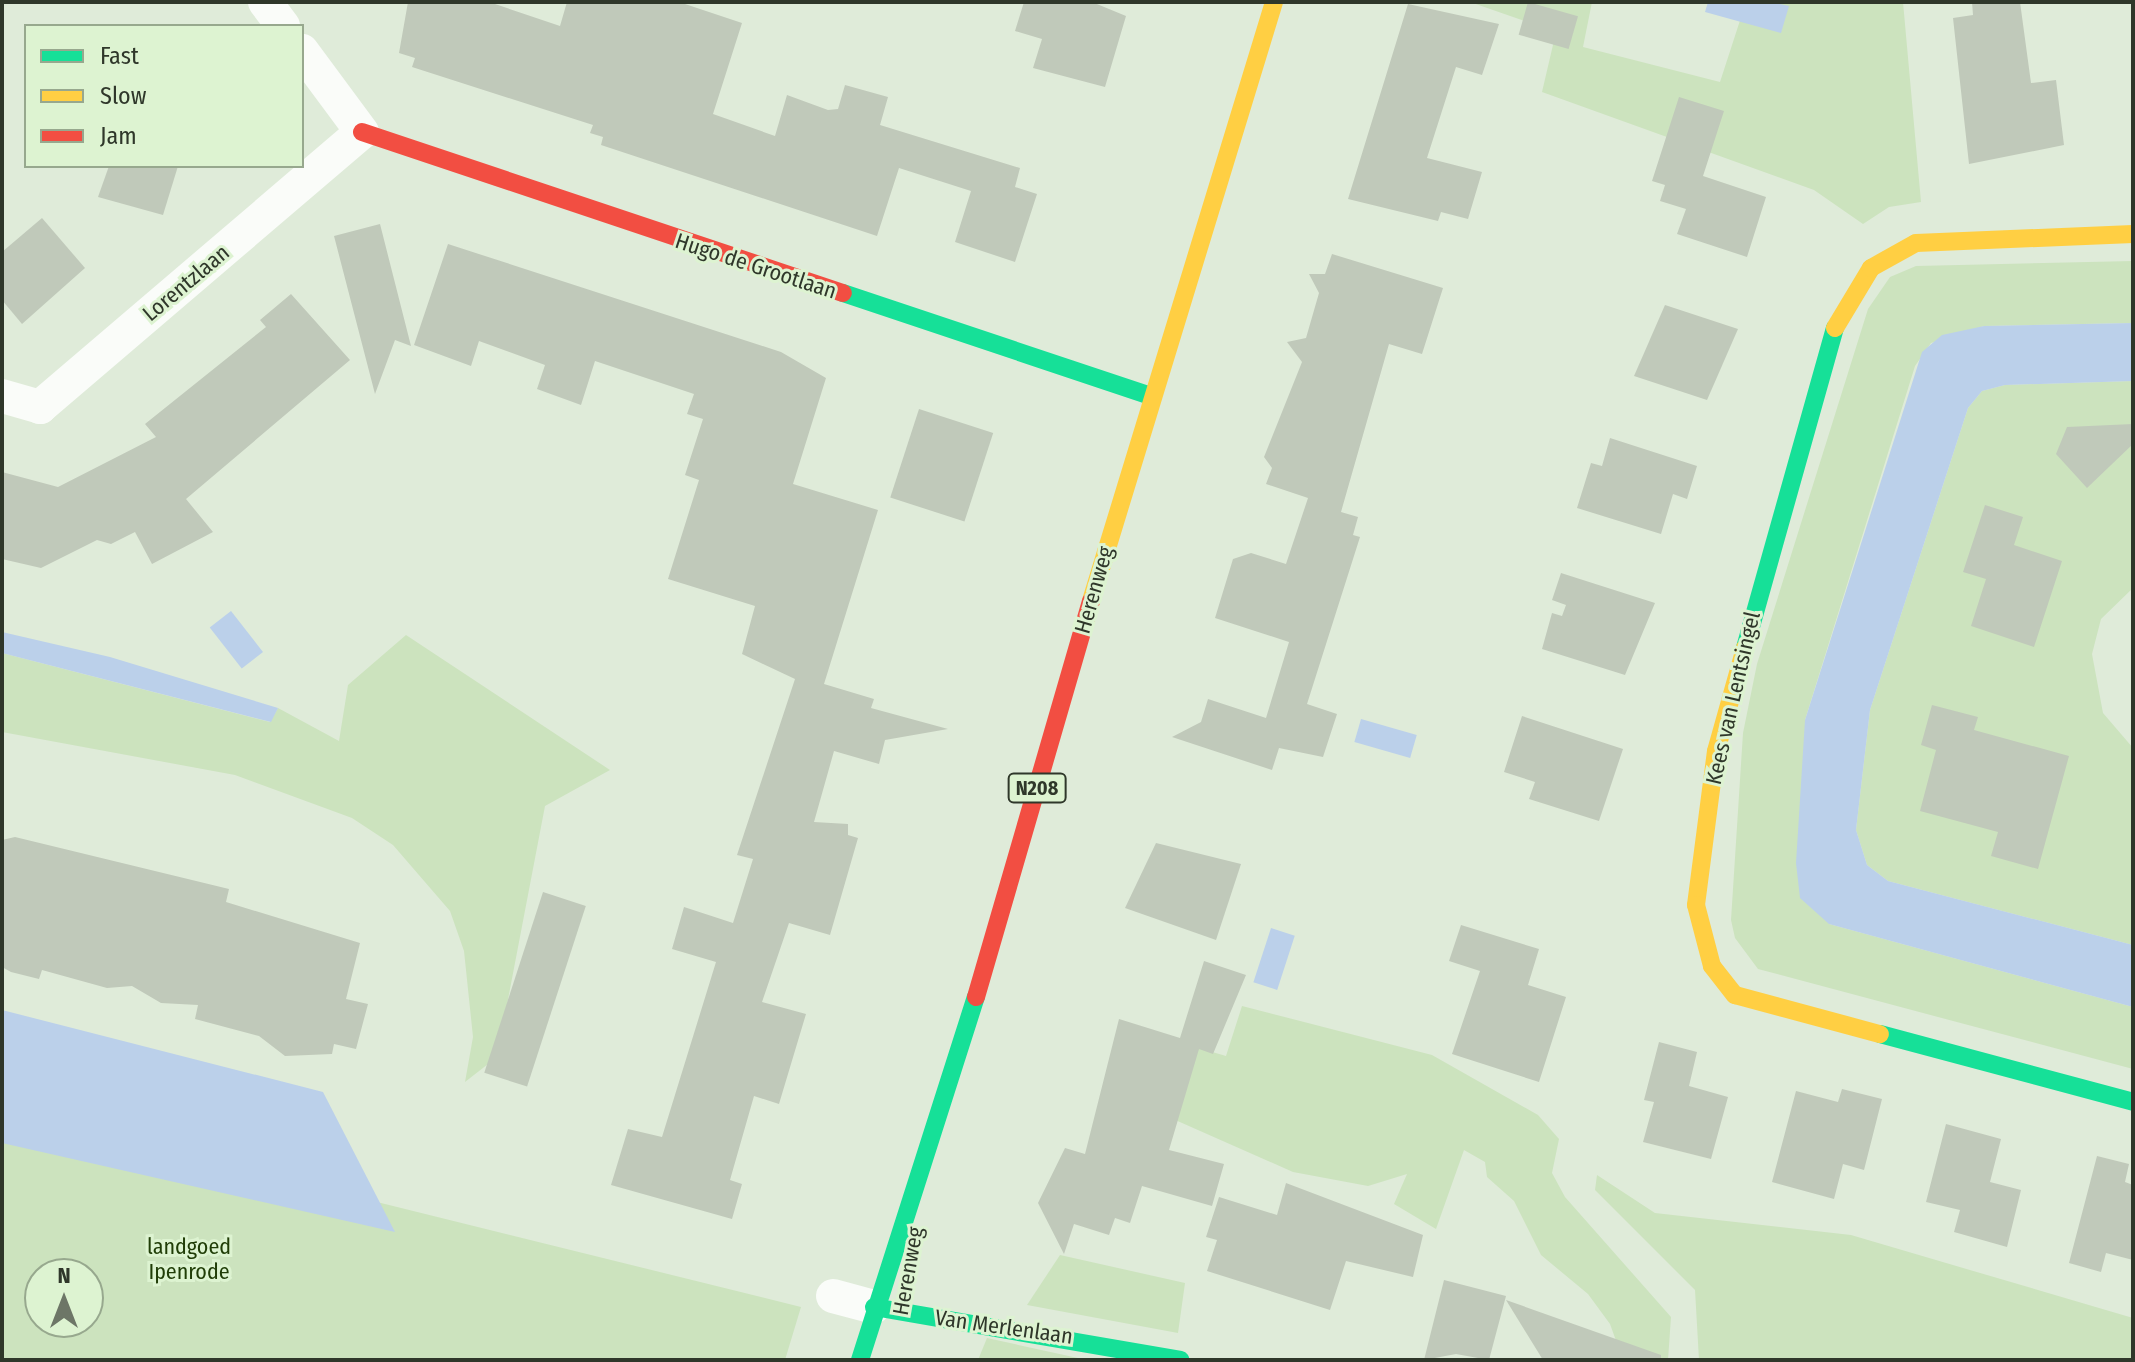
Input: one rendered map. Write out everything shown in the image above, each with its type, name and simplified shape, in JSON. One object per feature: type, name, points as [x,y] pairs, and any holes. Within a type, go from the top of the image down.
[{"type":"street","points":[[265,2],[282,24]]},
{"type":"street","name":"Herenweg","points":[[860,1360],[889,1310],[923,1180],[1151,396],[1274,2]]},
{"type":"street","points":[[304,54],[362,132]]},
{"type":"street","name":"Hugo de Grootlaan","points":[[362,132],[1151,396]]},
{"type":"street","name":"Lorentzlaan","points":[[2,396],[40,407],[362,132]]},
{"type":"street","name":"Kees van Lentsingel","points":[[2133,234],[1916,243],[1871,268],[1839,313],[1716,751],[1696,905],[1712,966],[1735,995],[2133,1102]]},
{"type":"street","name":"Herenweg","points":[[894,1337],[889,1310],[923,1180]]},
{"type":"street","name":"Herenweg","points":[[833,1296],[889,1310]]},
{"type":"street","name":"Van Merlenlaan","points":[[889,1310],[1153,1350],[1180,1360]]},
{"type":"green space","points":[[1470,2],[1592,2],[1583,47],[1720,82],[1746,2],[1903,2],[1921,202],[1889,207],[1863,224],[1814,190],[1542,92],[1556,32]]},
{"type":"green space","points":[[2133,261],[2133,323],[1984,326],[1931,343],[1915,366],[1805,720],[1829,924],[2133,1007],[2133,1069],[1758,969],[1735,938],[1731,920],[1743,733],[1757,664],[1868,309],[1890,277],[1916,266]]},
{"type":"green space","points":[[2133,381],[2133,588],[2101,619],[2092,654],[2103,713],[2133,748],[2133,945],[1888,881],[1867,865],[1856,830],[1870,710],[1968,408],[1982,391],[2005,385]]},
{"type":"green space","points":[[406,635],[610,770],[545,806],[497,1057],[465,1082],[473,1037],[464,951],[450,911],[393,845],[352,818],[235,775],[2,732],[2,653],[270,722],[278,708],[339,741],[348,685]]},
{"type":"green space","points":[[1242,1006],[1432,1055],[1538,1115],[1559,1139],[1552,1173],[1565,1197],[1671,1317],[1668,1360],[1623,1360],[1610,1324],[1588,1294],[1541,1255],[1514,1201],[1487,1177],[1485,1162],[1464,1150],[1436,1229],[1394,1204],[1407,1174],[1368,1186],[1293,1172],[1164,1115],[1168,1039],[1226,1056]]},
{"type":"green space","name":"landgoed Ipenrode","points":[[2,1109],[801,1307],[785,1360],[2,1360]]},
{"type":"green space","points":[[1597,1175],[1655,1213],[1851,1235],[2133,1318],[2133,1360],[1699,1360],[1695,1290],[1595,1190]]},
{"type":"green space","points":[[1060,1255],[1185,1283],[1178,1333],[1027,1305]]},
{"type":"green space","points":[[987,1338],[1087,1360],[978,1360]]},
{"type":"water","points":[[1708,2],[1772,2],[1789,6],[1781,33],[1705,12]]},
{"type":"water","points":[[2133,323],[2133,381],[2005,385],[1982,391],[1968,408],[1870,710],[1856,830],[1867,865],[1888,881],[2133,945],[2133,1007],[1829,924],[1800,898],[1796,863],[1805,720],[1922,352],[1942,335],[1984,326]]},
{"type":"water","points":[[231,611],[263,652],[242,669],[210,628]]},
{"type":"water","points":[[2,632],[110,657],[278,708],[271,722],[2,653]]},
{"type":"water","points":[[1361,719],[1417,735],[1410,758],[1354,742]]},
{"type":"water","points":[[1271,928],[1295,936],[1277,990],[1253,982]]},
{"type":"water","points":[[2,1010],[323,1092],[395,1232],[2,1143]]},
{"type":"building","points":[[408,2],[489,2],[560,26],[567,2],[679,2],[742,23],[713,114],[775,136],[787,95],[828,110],[838,109],[845,85],[888,97],[880,125],[1020,168],[1015,187],[1037,194],[1015,262],[955,242],[971,191],[899,168],[877,236],[601,145],[603,137],[590,133],[593,125],[412,67],[415,58],[399,53]]},
{"type":"building","points":[[1024,2],[1092,2],[1126,16],[1105,87],[1033,68],[1042,39],[1015,31]]},
{"type":"building","points":[[1528,2],[1578,16],[1569,49],[1519,35]]},
{"type":"building","points":[[1972,2],[2020,2],[2031,83],[2056,80],[2064,145],[1969,164],[1953,18],[1973,15]]},
{"type":"building","points":[[1408,4],[1499,24],[1482,75],[1456,67],[1427,158],[1482,172],[1468,219],[1441,212],[1438,221],[1348,199]]},
{"type":"building","points":[[1679,97],[1724,111],[1703,176],[1766,197],[1747,257],[1677,234],[1686,209],[1660,201],[1665,185],[1652,181]]},
{"type":"building","points":[[108,168],[177,168],[163,215],[98,197]]},
{"type":"building","points":[[42,218],[85,268],[22,324],[2,300],[2,252]]},
{"type":"building","points":[[380,224],[411,346],[395,340],[375,394],[334,236]]},
{"type":"building","points":[[448,244],[781,352],[826,378],[793,484],[878,510],[824,684],[874,699],[871,708],[948,729],[885,740],[879,764],[834,751],[814,822],[848,824],[848,835],[858,838],[830,935],[789,923],[762,1002],[806,1014],[779,1104],[754,1096],[730,1180],[742,1184],[732,1219],[611,1185],[628,1129],[662,1137],[716,962],[672,949],[684,907],[733,923],[753,859],[737,855],[795,679],[742,654],[755,606],[668,579],[699,480],[685,475],[703,419],[687,414],[694,394],[595,361],[581,405],[537,389],[545,365],[479,341],[471,366],[414,345]]},
{"type":"building","points":[[1332,254],[1443,288],[1422,354],[1389,344],[1341,512],[1358,517],[1353,535],[1360,537],[1307,704],[1337,714],[1323,757],[1279,748],[1272,770],[1172,737],[1201,722],[1208,699],[1266,718],[1289,642],[1215,618],[1233,559],[1251,553],[1286,564],[1308,498],[1266,484],[1272,468],[1264,457],[1302,362],[1287,342],[1306,338],[1319,293],[1309,274],[1325,274]]},
{"type":"building","points":[[291,294],[350,360],[186,499],[213,532],[152,564],[135,532],[111,544],[97,540],[41,568],[2,559],[2,472],[58,487],[156,437],[145,424],[266,327],[260,320]]},
{"type":"building","points":[[1665,305],[1738,329],[1707,400],[1634,376]]},
{"type":"building","points":[[919,409],[993,433],[964,522],[890,497]]},
{"type":"building","points":[[2133,424],[2133,444],[2087,488],[2056,454],[2067,427]]},
{"type":"building","points":[[1610,438],[1697,466],[1687,499],[1673,494],[1661,534],[1577,508],[1591,463],[1602,466]]},
{"type":"building","points":[[1985,505],[2023,517],[2014,545],[2062,561],[2034,647],[1971,626],[1986,579],[1963,572]]},
{"type":"building","points":[[1561,573],[1655,603],[1625,675],[1542,649],[1552,613],[1562,616],[1566,605],[1552,600]]},
{"type":"building","points":[[1932,705],[1978,717],[1974,730],[2069,756],[2038,869],[1991,856],[1998,832],[1920,811],[1936,750],[1921,745]]},
{"type":"building","points":[[1522,716],[1623,749],[1599,821],[1529,799],[1535,782],[1504,772]]},
{"type":"building","points":[[15,837],[229,889],[226,902],[360,943],[346,999],[368,1004],[356,1049],[334,1044],[332,1054],[285,1056],[259,1036],[195,1019],[198,1005],[161,1003],[132,986],[107,988],[42,970],[39,979],[2,967],[2,840]]},
{"type":"building","points":[[1156,843],[1241,864],[1216,940],[1125,908]]},
{"type":"building","points":[[543,892],[586,906],[527,1087],[484,1073]]},
{"type":"building","points":[[1461,925],[1539,949],[1528,985],[1566,997],[1539,1082],[1452,1054],[1480,971],[1449,961]]},
{"type":"building","points":[[1204,961],[1246,975],[1213,1054],[1199,1049],[1169,1150],[1224,1164],[1212,1206],[1142,1186],[1130,1223],[1115,1218],[1109,1235],[1074,1224],[1064,1254],[1038,1203],[1065,1148],[1085,1154],[1119,1019],[1180,1038]]},
{"type":"building","points":[[1659,1042],[1697,1052],[1689,1086],[1728,1097],[1711,1159],[1643,1142],[1654,1102],[1644,1100]]},
{"type":"building","points":[[1842,1089],[1882,1099],[1864,1170],[1843,1164],[1834,1199],[1772,1182],[1796,1091],[1838,1102]]},
{"type":"building","points":[[1946,1124],[2001,1139],[1990,1182],[2021,1190],[2007,1247],[1954,1232],[1960,1210],[1926,1202]]},
{"type":"building","points":[[2097,1156],[2129,1164],[2125,1182],[2133,1185],[2133,1260],[2106,1253],[2101,1272],[2069,1263]]},
{"type":"building","points":[[1286,1183],[1423,1235],[1413,1277],[1346,1261],[1330,1310],[1207,1271],[1217,1240],[1206,1237],[1219,1197],[1277,1215]]},
{"type":"building","points":[[1444,1280],[1506,1296],[1489,1360],[1456,1354],[1424,1360]]},
{"type":"building","points":[[1506,1300],[1661,1355],[1661,1360],[1543,1360]]},
{"type":"traffic: fast","points":[[843,293],[1151,396]]},
{"type":"traffic: fast","points":[[1745,648],[1835,328]]},
{"type":"traffic: fast","points":[[860,1360],[976,997]]},
{"type":"traffic: fast","points":[[1880,1034],[2133,1102]]},
{"type":"traffic: fast","points":[[874,1307],[1180,1360]]},
{"type":"traffic: slow","points":[[1091,601],[1274,2]]},
{"type":"traffic: slow","points":[[1835,328],[1871,268],[1916,243],[2133,234]]},
{"type":"traffic: slow","points":[[1745,648],[1716,751],[1696,905],[1712,966],[1735,995],[1880,1034]]},
{"type":"traffic: jam","points":[[362,132],[843,293]]},
{"type":"traffic: jam","points":[[976,997],[1091,601]]}]
